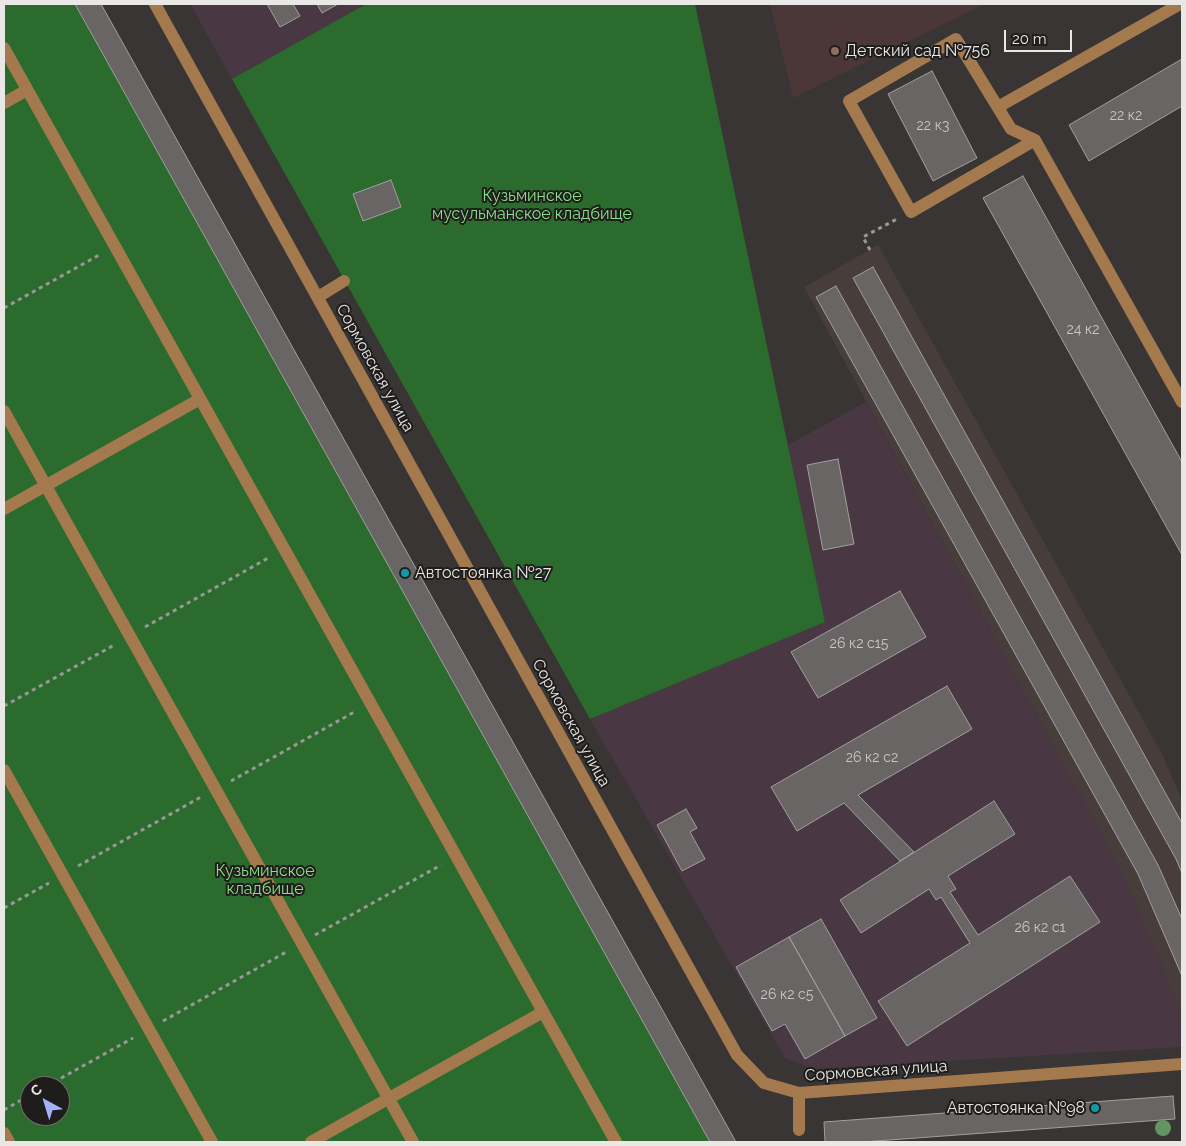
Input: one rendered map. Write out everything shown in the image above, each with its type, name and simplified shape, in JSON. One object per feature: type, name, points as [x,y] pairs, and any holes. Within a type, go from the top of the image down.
[{"type":"street","name":"Сормовская улица","points":[[155,4],[737,1055],[764,1083],[799,1093],[1182,1064]]},
{"type":"street","points":[[998,107],[1180,4]]},
{"type":"street","points":[[1034,140],[910,212],[849,101],[956,39],[1011,129],[1034,140],[1182,402]]},
{"type":"street","points":[[4,48],[616,1142]]},
{"type":"street","points":[[4,103],[27,90]]},
{"type":"street","points":[[318,297],[344,282]]},
{"type":"street","points":[[4,509],[200,399]]},
{"type":"street","points":[[4,411],[413,1142]]},
{"type":"street","points":[[4,770],[212,1142]]},
{"type":"street","points":[[311,1142],[543,1012]]},
{"type":"street","points":[[799,1093],[799,1130]]},
{"type":"street","points":[[4,1133],[9,1142]]},
{"type":"path","points":[[870,250],[863,237],[910,212]]},
{"type":"path","points":[[4,308],[115,246]]},
{"type":"path","points":[[4,908],[370,703]]},
{"type":"path","points":[[65,1076],[456,857]]},
{"type":"path","points":[[4,1110],[20,1101]]},
{"type":"shaded area","points":[[190,4],[366,4],[232,79]]},
{"type":"shaded area","name":"Детский сад №756","points":[[770,4],[984,4],[793,98]]},
{"type":"shaded area","points":[[878,245],[1162,754],[1182,800],[1182,1014],[1122,872],[804,287]]},
{"type":"shaded area","points":[[866,402],[1122,872],[1182,1014],[1182,1047],[813,1069],[785,1058],[590,719],[825,622],[788,445]]},
{"type":"green space","name":"Кузьминское кладбище","points":[[4,4],[75,4],[710,1142],[4,1142]]},
{"type":"green space","name":"Кузьминское мусульманское кладбище","points":[[366,4],[695,4],[825,622],[590,719],[232,79]]},
{"type":"building","name":"Автостоянка №27","points":[[75,4],[101,4],[736,1142],[710,1142]]},
{"type":"building","points":[[267,4],[293,4],[300,16],[280,27]]},
{"type":"building","points":[[317,4],[338,4],[322,13]]},
{"type":"building","points":[[1182,59],[1182,106],[1089,161],[1069,125]]},
{"type":"building","points":[[932,71],[977,158],[933,181],[888,94]]},
{"type":"building","points":[[1023,176],[1182,462],[1182,555],[983,198]]},
{"type":"building","points":[[391,180],[401,207],[363,221],[353,194]]},
{"type":"building","points":[[873,267],[1182,823],[1182,873],[1176,859],[853,278]]},
{"type":"building","points":[[836,286],[1158,865],[1182,919],[1182,976],[1138,874],[816,297]]},
{"type":"building","points":[[838,459],[854,544],[823,550],[807,465]]},
{"type":"building","points":[[900,591],[926,637],[818,698],[791,652]]},
{"type":"building","points":[[947,686],[972,729],[858,795],[914,852],[900,861],[844,803],[797,831],[771,787]]},
{"type":"building","points":[[994,801],[1015,834],[948,876],[956,889],[950,892],[978,935],[1070,876],[1100,922],[907,1046],[878,1001],[970,943],[941,897],[936,900],[929,889],[861,933],[840,900]]},
{"type":"building","points":[[686,809],[697,828],[690,832],[705,859],[682,871],[657,825]]},
{"type":"building","points":[[821,919],[877,1018],[845,1036],[789,937]]},
{"type":"building","points":[[789,937],[845,1036],[805,1059],[785,1024],[772,1031],[736,967]]},
{"type":"building","name":"Автостоянка №98","points":[[1173,1096],[1175,1119],[862,1142],[825,1142],[824,1122]]},
{"type":"place","name":"Детский сад №756","points":[[835,51]]},
{"type":"place","name":"Автостоянка №27","points":[[405,573]]},
{"type":"place","name":"Автостоянка №98","points":[[1095,1108]]}]
